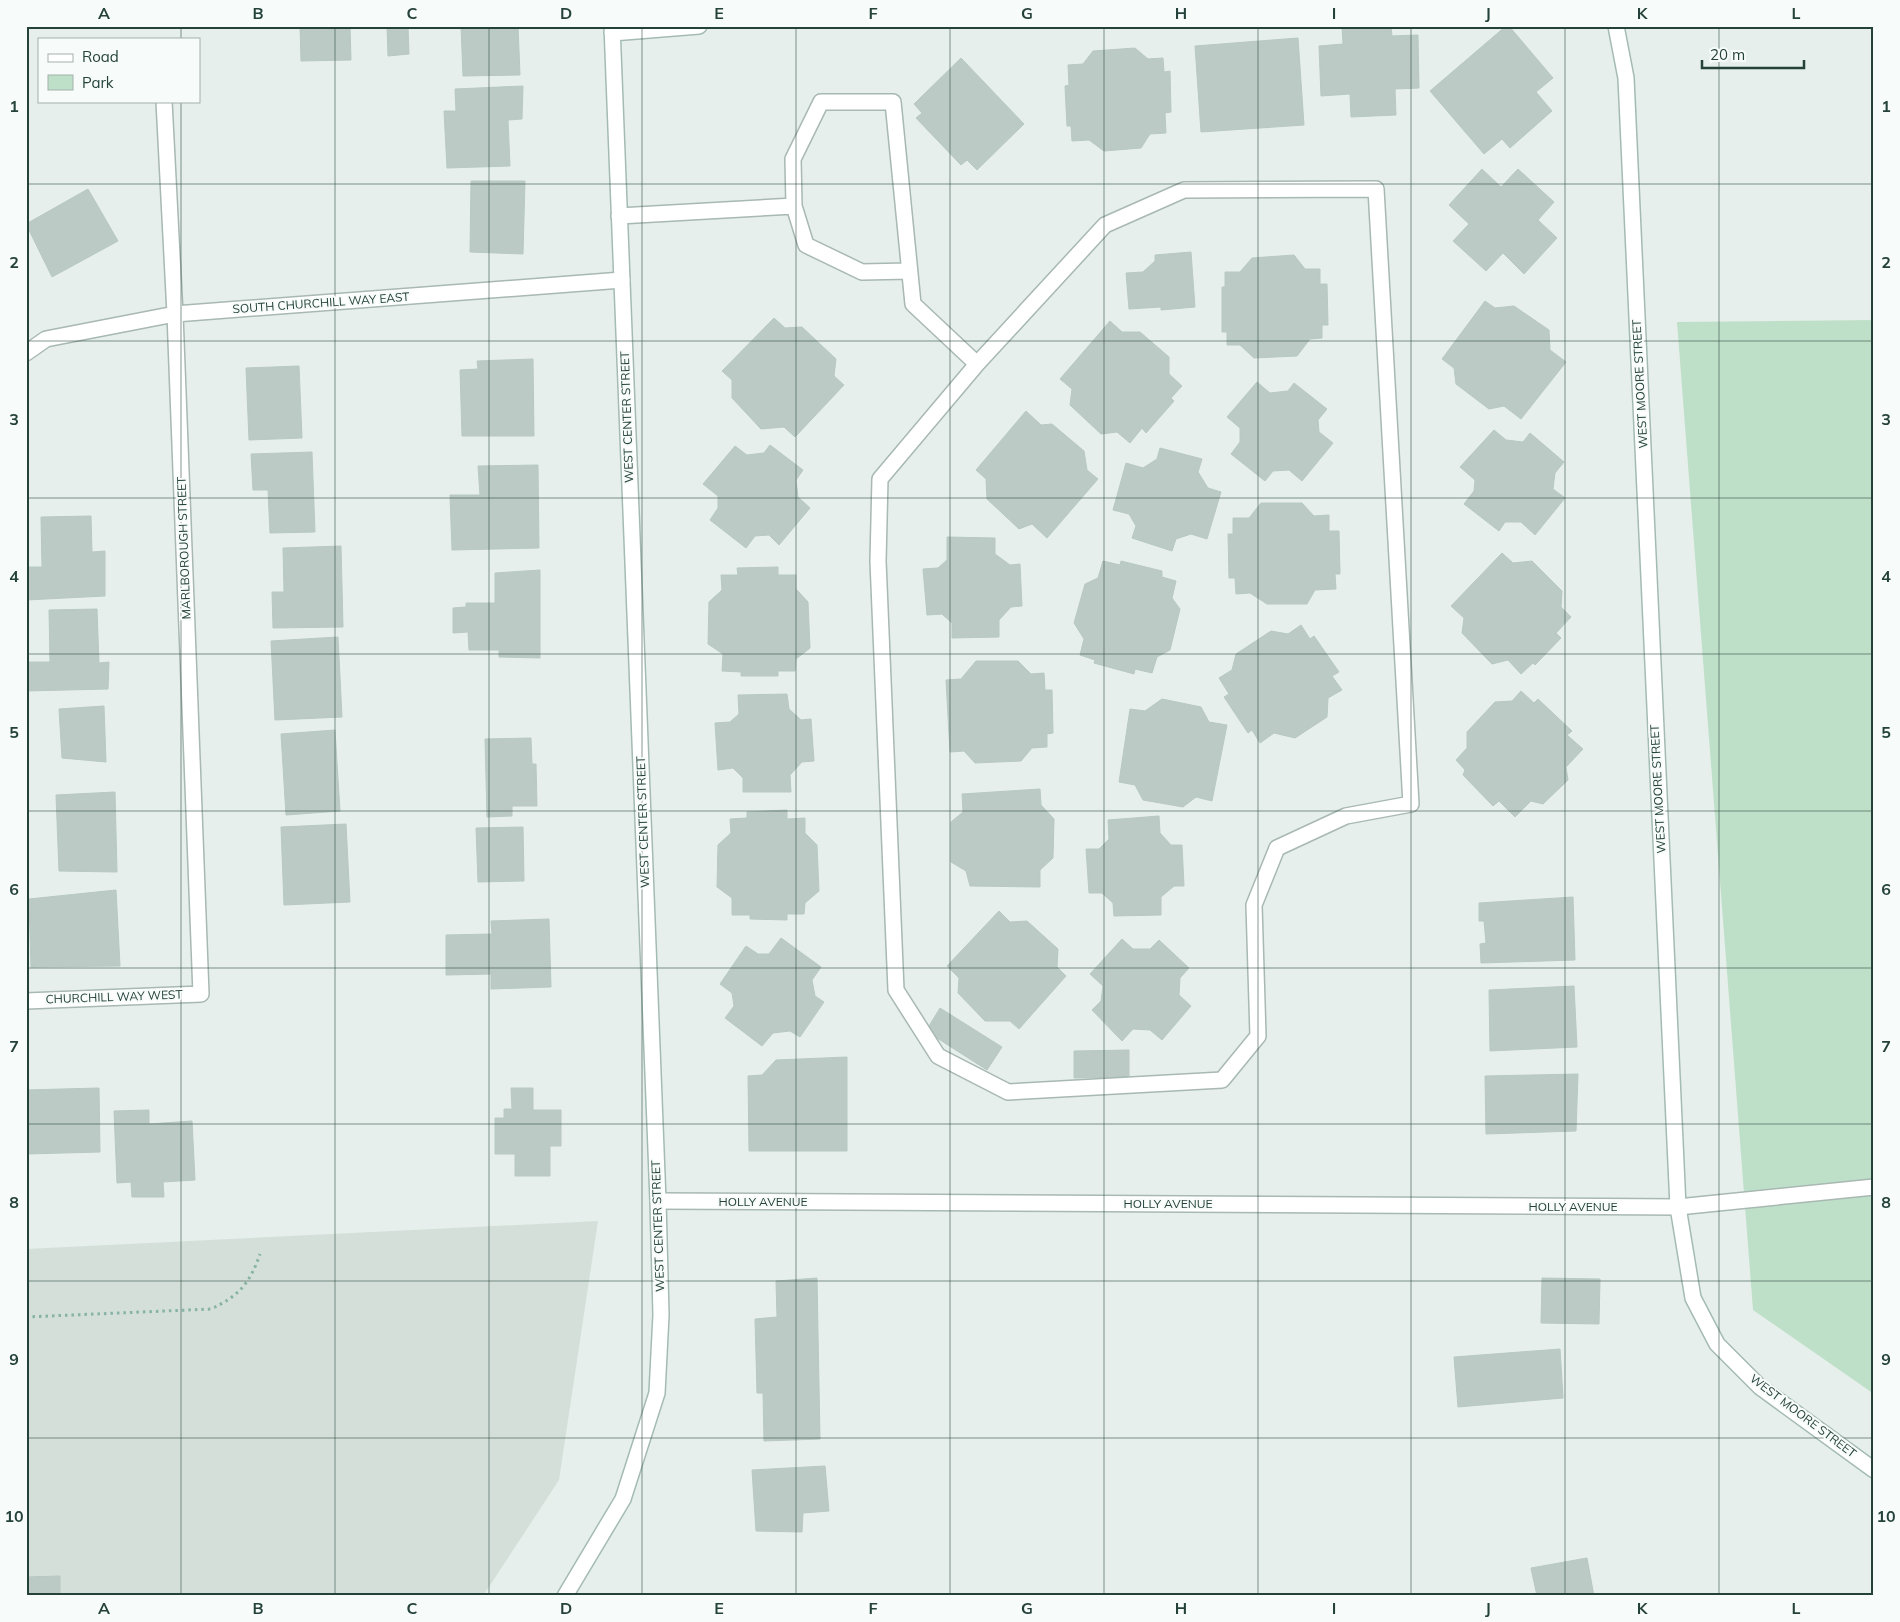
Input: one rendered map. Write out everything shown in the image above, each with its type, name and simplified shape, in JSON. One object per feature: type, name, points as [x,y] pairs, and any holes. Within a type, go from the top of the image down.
[{"type":"street","points":[[612,30],[698,26]]},
{"type":"street","name":"WEST MOORE STREET","points":[[1616,26],[1626,78],[1678,1207],[1693,1298],[1717,1344],[1760,1387],[1874,1470]]},
{"type":"street","name":"WEST CENTER STREET","points":[[565,1596],[623,1499],[658,1393],[661,1315],[612,30]]},
{"type":"street","name":"MARLBOROUGH STREET","points":[[164,102],[175,314],[201,994]]},
{"type":"street","points":[[909,272],[862,272],[806,245],[794,206],[793,159],[821,102],[893,102],[913,304],[977,364]]},
{"type":"street","points":[[1376,189],[1411,804],[1346,816],[1277,848],[1254,905],[1258,1036],[1222,1080],[1008,1092],[938,1056],[896,990],[878,561],[880,478],[977,364],[1105,225],[1184,190],[1376,189]]},
{"type":"street","points":[[619,216],[794,206]]},
{"type":"street","name":"SOUTH CHURCHILL WAY EAST","points":[[26,353],[46,338],[175,314],[622,280]]},
{"type":"street","name":"CHURCHILL WAY WEST","points":[[26,1001],[201,994]]},
{"type":"street","name":"HOLLY AVENUE","points":[[658,1201],[1678,1207],[1874,1187]]},
{"type":"path","points":[[26,1317],[211,1309],[231,1300],[253,1276],[260,1254]]},
{"type":"shaded area","points":[[598,1221],[559,1480],[483,1596],[26,1596],[26,1249]]},
{"type":"green space","points":[[1874,320],[1874,1394],[1753,1310],[1677,322]]},
{"type":"building","points":[[300,26],[350,26],[351,60],[301,61]]},
{"type":"building","points":[[387,26],[408,26],[409,54],[388,56]]},
{"type":"building","points":[[461,26],[518,26],[520,75],[463,76]]},
{"type":"building","points":[[1342,26],[1391,26],[1392,36],[1418,35],[1419,88],[1395,89],[1396,115],[1351,117],[1350,94],[1321,96],[1319,46],[1343,44]]},
{"type":"building","points":[[1506,26],[1509,26],[1553,78],[1536,92],[1552,111],[1510,148],[1502,139],[1484,154],[1430,91]]},
{"type":"building","points":[[1298,38],[1304,125],[1201,132],[1195,46]]},
{"type":"building","points":[[1135,48],[1148,59],[1163,58],[1164,72],[1170,71],[1171,112],[1165,113],[1166,133],[1150,134],[1141,148],[1104,151],[1089,140],[1072,141],[1071,126],[1067,126],[1065,86],[1069,85],[1068,65],[1083,64],[1093,51]]},
{"type":"building","points":[[961,58],[1024,124],[977,170],[967,160],[961,165],[916,118],[922,113],[914,104]]},
{"type":"building","points":[[523,86],[522,119],[508,120],[510,166],[447,168],[444,111],[456,111],[455,89]]},
{"type":"building","points":[[1482,169],[1501,187],[1518,169],[1554,202],[1538,220],[1557,238],[1524,274],[1503,253],[1486,271],[1453,241],[1469,224],[1449,205]]},
{"type":"building","points":[[471,181],[525,181],[523,254],[470,252]]},
{"type":"building","points":[[88,189],[118,241],[52,277],[26,224]]},
{"type":"building","points":[[1191,252],[1195,307],[1161,310],[1161,307],[1129,309],[1126,273],[1143,272],[1155,261],[1155,255]]},
{"type":"building","points":[[1294,255],[1305,269],[1320,269],[1320,284],[1327,284],[1328,325],[1322,325],[1322,338],[1310,339],[1297,356],[1254,358],[1240,345],[1227,345],[1227,332],[1222,332],[1222,287],[1225,287],[1225,272],[1240,272],[1252,258]]},
{"type":"building","points":[[1485,301],[1495,308],[1514,306],[1549,330],[1550,350],[1566,362],[1521,419],[1504,406],[1489,409],[1456,384],[1454,368],[1442,359]]},
{"type":"building","points":[[774,318],[785,328],[802,327],[836,359],[834,376],[844,385],[795,437],[784,427],[761,429],[732,398],[732,380],[722,371]]},
{"type":"building","points":[[1110,321],[1122,332],[1140,332],[1169,357],[1169,374],[1182,386],[1171,398],[1174,401],[1146,433],[1142,428],[1130,443],[1117,432],[1101,434],[1070,405],[1072,389],[1060,379]]},
{"type":"building","points":[[533,359],[534,436],[462,436],[460,370],[478,369],[477,361]]},
{"type":"building","points":[[299,366],[302,438],[249,440],[246,368]]},
{"type":"building","points":[[1257,382],[1270,393],[1288,391],[1294,383],[1327,409],[1318,420],[1319,432],[1333,443],[1302,481],[1289,470],[1273,471],[1265,481],[1231,454],[1240,442],[1240,428],[1227,417]]},
{"type":"building","points":[[1026,411],[1041,425],[1052,424],[1084,451],[1087,470],[1098,479],[1047,538],[1032,524],[1019,529],[987,499],[986,479],[976,470]]},
{"type":"building","points":[[1494,430],[1506,440],[1523,442],[1530,433],[1564,462],[1555,473],[1553,489],[1565,498],[1535,535],[1521,522],[1505,522],[1499,531],[1464,504],[1474,491],[1475,480],[1460,467]]},
{"type":"building","points":[[770,445],[803,470],[796,480],[798,497],[810,508],[779,545],[769,535],[755,536],[746,548],[710,520],[718,508],[718,496],[703,484],[735,446],[747,455],[764,453]]},
{"type":"building","points":[[1160,448],[1202,459],[1198,472],[1208,488],[1221,492],[1207,539],[1191,534],[1176,539],[1172,551],[1132,538],[1136,526],[1129,514],[1113,510],[1126,463],[1143,468],[1157,459]]},
{"type":"building","points":[[312,452],[315,532],[270,533],[268,490],[253,490],[251,454]]},
{"type":"building","points":[[538,465],[539,548],[452,550],[450,495],[480,495],[478,466]]},
{"type":"building","points":[[1261,503],[1302,503],[1314,516],[1329,515],[1329,531],[1339,531],[1340,574],[1335,574],[1336,589],[1315,590],[1307,604],[1267,604],[1250,593],[1236,594],[1235,578],[1229,578],[1228,534],[1233,534],[1233,518],[1249,518]]},
{"type":"building","points":[[91,516],[92,552],[105,551],[105,596],[26,600],[26,567],[42,567],[41,517]]},
{"type":"building","points":[[947,537],[995,538],[995,554],[1010,565],[1020,564],[1022,606],[1011,607],[999,620],[999,637],[952,638],[952,623],[942,614],[927,615],[923,569],[938,568],[947,560]]},
{"type":"building","points":[[341,546],[343,627],[273,628],[272,592],[284,592],[283,548]]},
{"type":"building","points":[[1502,553],[1513,563],[1532,561],[1562,591],[1561,607],[1571,617],[1556,633],[1561,638],[1535,665],[1533,663],[1521,674],[1508,660],[1492,664],[1462,633],[1464,618],[1451,606]]},
{"type":"building","points":[[1103,561],[1120,565],[1121,561],[1162,571],[1162,577],[1176,581],[1172,598],[1180,609],[1170,650],[1157,657],[1152,673],[1135,669],[1134,674],[1094,663],[1095,660],[1080,655],[1084,639],[1074,623],[1085,584],[1098,578]]},
{"type":"building","points":[[778,567],[778,575],[796,575],[796,589],[808,602],[810,648],[796,659],[795,671],[778,671],[778,676],[741,676],[741,672],[722,671],[723,654],[708,644],[709,602],[722,590],[721,575],[738,575],[737,568]]},
{"type":"building","points":[[540,570],[540,658],[499,657],[499,650],[469,650],[468,632],[453,633],[453,608],[466,607],[466,603],[495,603],[495,573]]},
{"type":"building","points":[[97,609],[99,663],[109,662],[108,689],[26,691],[26,662],[50,662],[49,610]]},
{"type":"building","points":[[1301,625],[1310,639],[1314,636],[1339,672],[1332,676],[1342,690],[1328,698],[1327,717],[1295,738],[1274,733],[1260,743],[1252,730],[1248,733],[1224,697],[1229,694],[1219,678],[1232,670],[1236,654],[1271,631],[1288,634]]},
{"type":"building","points":[[338,637],[342,717],[275,720],[271,641]]},
{"type":"building","points":[[976,661],[1018,661],[1031,674],[1044,673],[1045,690],[1052,690],[1053,733],[1047,734],[1047,747],[1032,748],[1021,761],[975,763],[964,751],[950,752],[946,680],[961,679]]},
{"type":"building","points":[[1521,691],[1534,703],[1538,699],[1572,731],[1567,735],[1583,749],[1566,767],[1568,780],[1543,804],[1531,801],[1515,817],[1499,801],[1493,806],[1463,775],[1465,770],[1456,760],[1467,748],[1467,732],[1495,702],[1512,701]]},
{"type":"building","points":[[787,694],[789,709],[801,720],[811,719],[814,761],[802,762],[790,775],[791,792],[743,792],[743,778],[733,768],[718,770],[715,723],[730,722],[739,714],[738,695]]},
{"type":"building","points":[[1162,699],[1201,707],[1209,722],[1227,725],[1212,801],[1196,797],[1183,807],[1143,800],[1135,785],[1119,782],[1130,709],[1145,711]]},
{"type":"building","points":[[104,706],[106,762],[62,758],[59,709]]},
{"type":"building","points":[[335,730],[340,811],[286,815],[281,734]]},
{"type":"building","points":[[531,738],[532,764],[536,764],[537,806],[512,806],[512,816],[487,817],[485,739]]},
{"type":"building","points":[[1040,789],[1041,805],[1054,819],[1053,858],[1040,870],[1040,887],[970,886],[966,871],[951,862],[951,822],[963,812],[962,794]]},
{"type":"building","points":[[115,792],[117,872],[59,871],[56,795]]},
{"type":"building","points":[[787,810],[787,819],[805,818],[805,833],[817,845],[819,891],[805,903],[804,914],[787,914],[787,920],[750,919],[750,915],[732,915],[732,898],[717,887],[718,845],[731,833],[730,819],[747,818],[747,812]]},
{"type":"building","points":[[1159,816],[1160,833],[1171,845],[1182,845],[1184,886],[1174,886],[1161,897],[1161,915],[1114,916],[1113,903],[1102,893],[1089,893],[1086,849],[1099,849],[1109,839],[1108,820]]},
{"type":"building","points":[[346,824],[350,902],[284,905],[281,827]]},
{"type":"building","points":[[523,827],[524,881],[478,882],[476,828]]},
{"type":"building","points":[[116,890],[120,966],[31,967],[29,899]]},
{"type":"building","points":[[1573,897],[1575,960],[1481,963],[1480,944],[1486,943],[1484,921],[1479,921],[1479,903]]},
{"type":"building","points":[[999,911],[1010,922],[1027,921],[1058,949],[1057,967],[1066,976],[1019,1029],[1010,1021],[985,1021],[958,993],[959,978],[947,966]]},
{"type":"building","points":[[549,919],[551,987],[491,989],[491,974],[446,975],[446,935],[492,934],[491,921]]},
{"type":"building","points":[[781,938],[821,967],[812,980],[815,996],[824,1002],[800,1037],[790,1031],[773,1033],[762,1046],[725,1018],[734,1006],[732,993],[720,984],[746,946],[758,954],[769,954]]},
{"type":"building","points":[[1122,939],[1133,949],[1150,949],[1159,940],[1189,968],[1180,978],[1179,995],[1191,1006],[1162,1040],[1150,1030],[1133,1029],[1122,1041],[1092,1010],[1101,1001],[1103,986],[1090,974]]},
{"type":"building","points":[[1574,986],[1577,1047],[1490,1051],[1489,990]]},
{"type":"building","points":[[940,1008],[1002,1047],[987,1070],[926,1031]]},
{"type":"building","points":[[1129,1050],[1129,1077],[1074,1078],[1074,1051]]},
{"type":"building","points":[[847,1057],[847,1151],[749,1151],[748,1076],[762,1075],[776,1060]]},
{"type":"building","points":[[1578,1074],[1576,1131],[1486,1134],[1485,1076]]},
{"type":"building","points":[[99,1088],[100,1152],[26,1154],[26,1090]]},
{"type":"building","points":[[511,1088],[533,1088],[533,1110],[561,1110],[561,1146],[550,1146],[550,1176],[515,1176],[515,1154],[495,1154],[495,1118],[504,1118],[504,1109],[512,1109]]},
{"type":"building","points":[[149,1110],[149,1124],[192,1121],[195,1180],[163,1182],[164,1197],[132,1197],[131,1182],[117,1183],[114,1111]]},
{"type":"building","points":[[817,1278],[820,1439],[764,1441],[763,1393],[757,1393],[755,1319],[777,1317],[776,1281]]},
{"type":"building","points":[[1542,1278],[1600,1279],[1599,1324],[1541,1323]]},
{"type":"building","points":[[1560,1349],[1563,1398],[1458,1407],[1454,1357]]},
{"type":"building","points":[[825,1466],[829,1511],[803,1513],[802,1532],[756,1531],[752,1470]]},
{"type":"building","points":[[1587,1558],[1594,1596],[1537,1596],[1531,1568]]},
{"type":"building","points":[[60,1576],[60,1596],[26,1596],[26,1577]]}]
